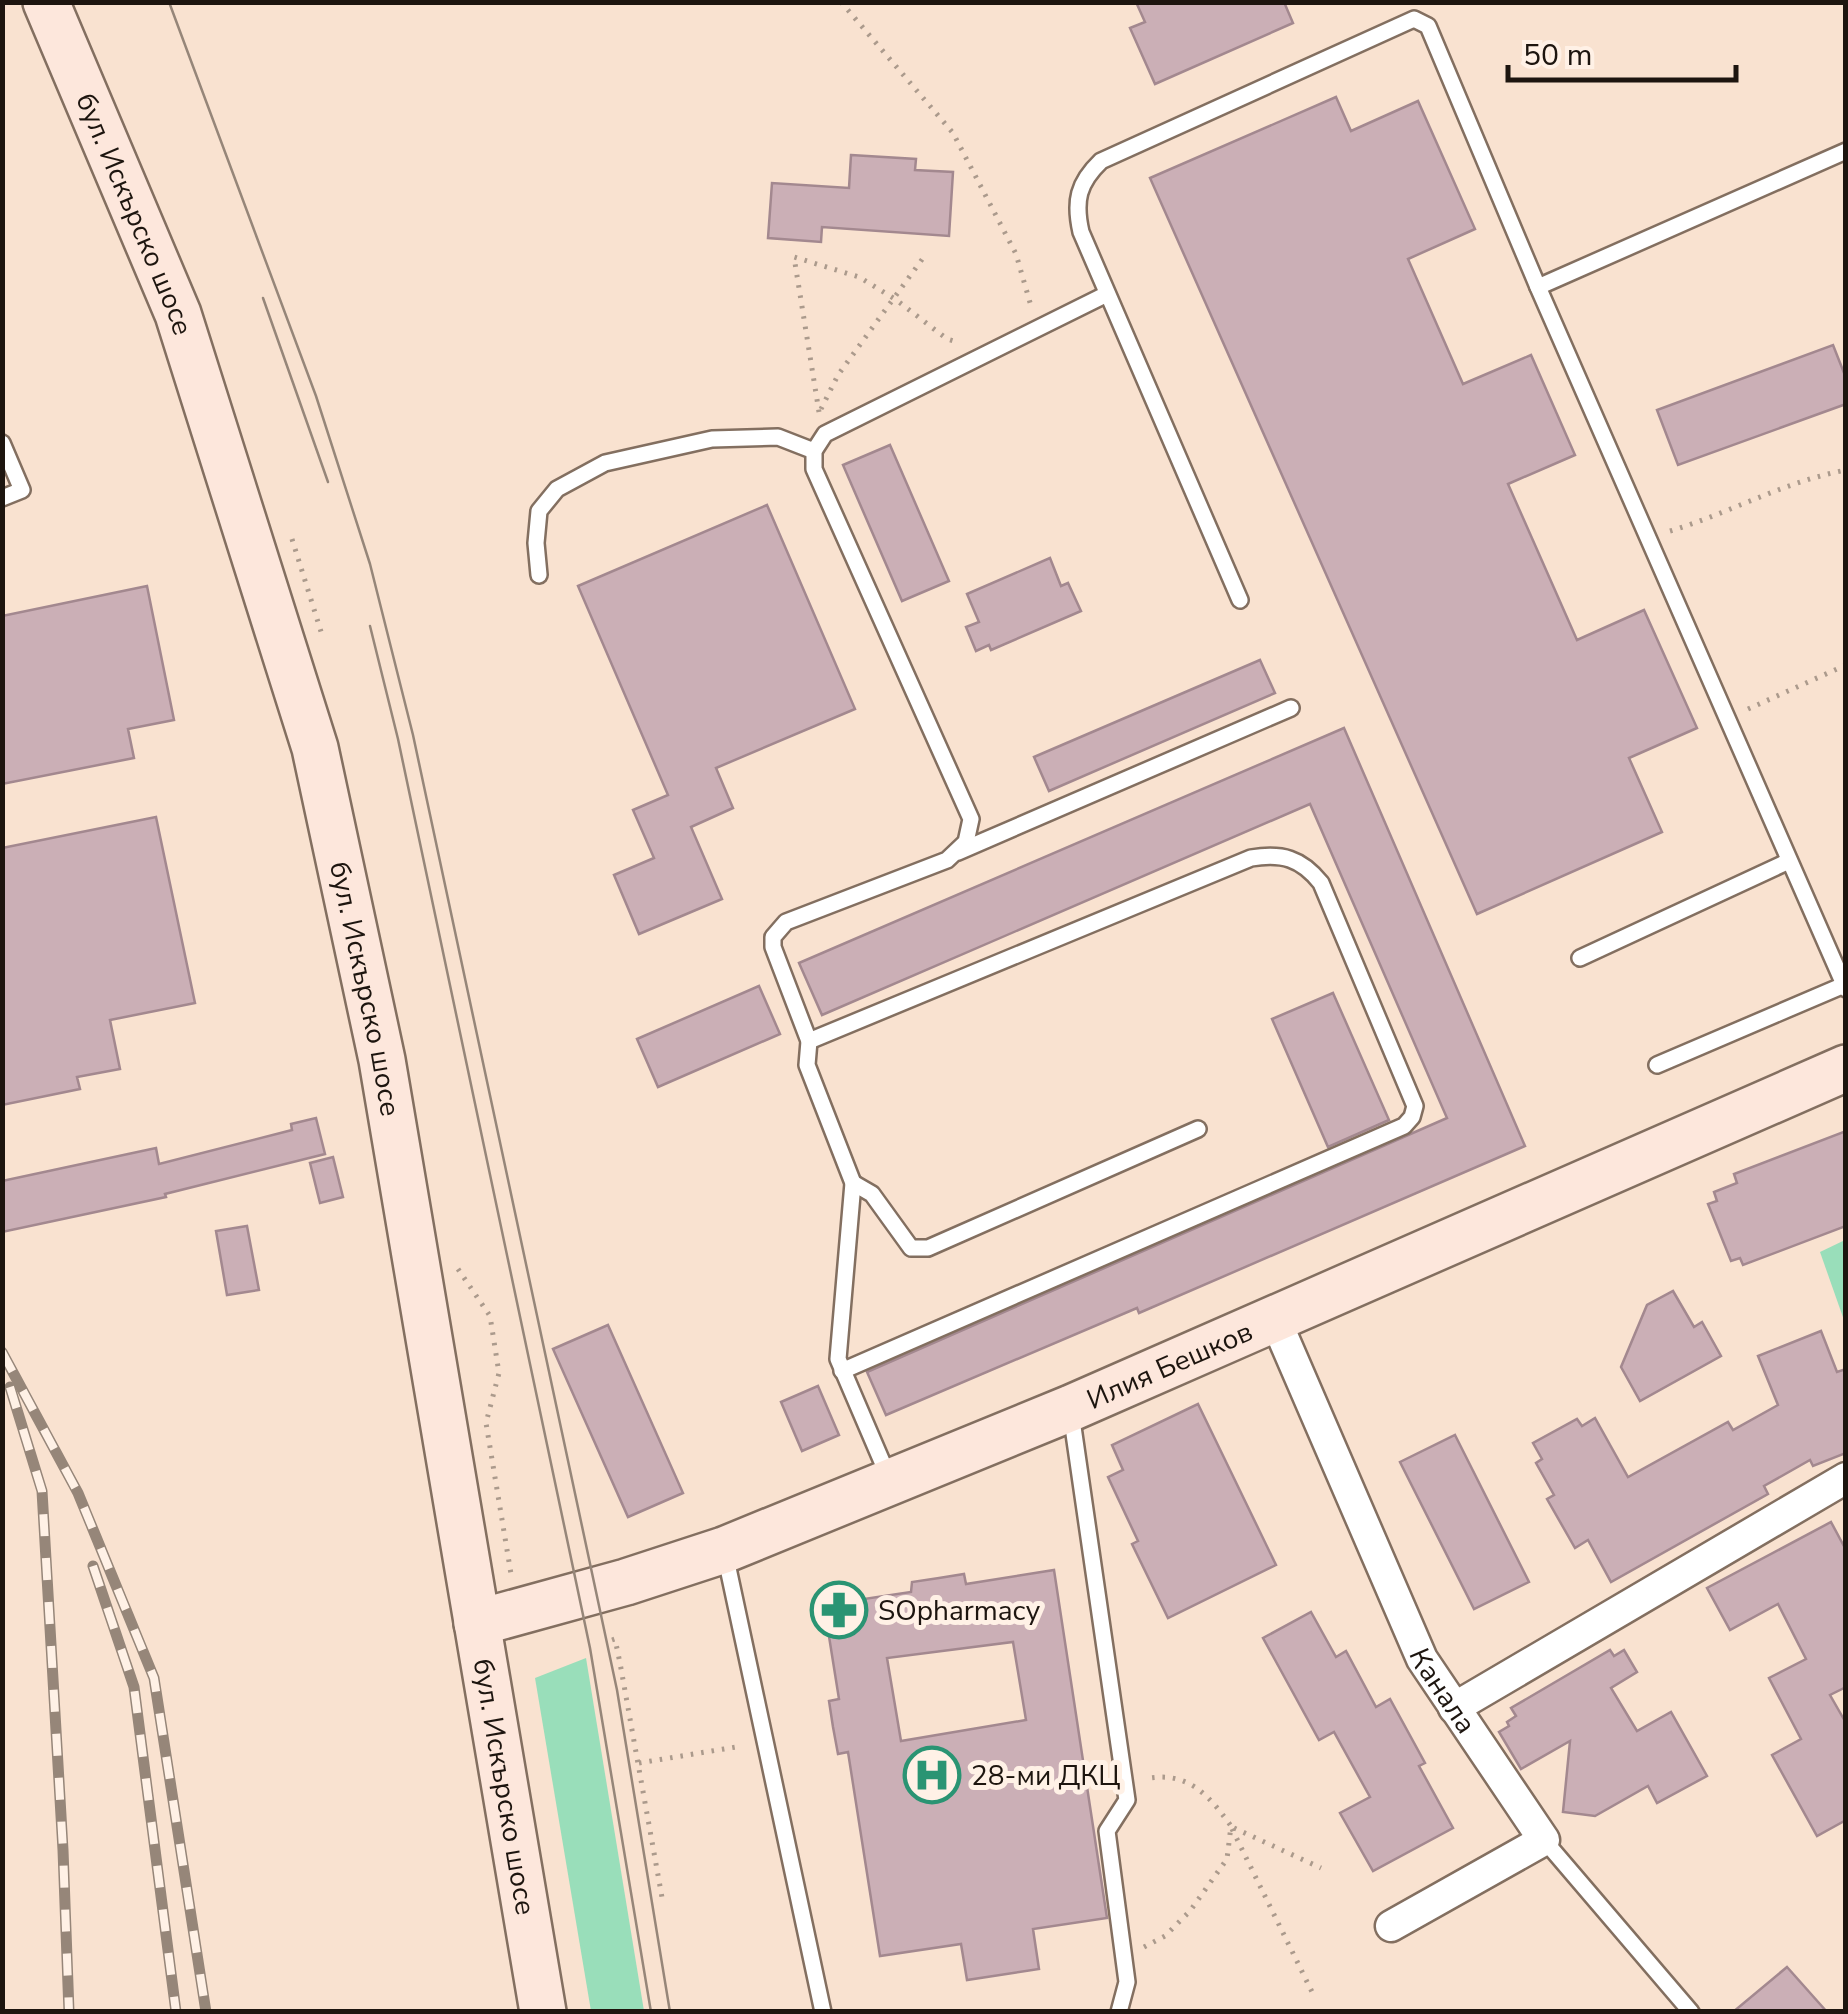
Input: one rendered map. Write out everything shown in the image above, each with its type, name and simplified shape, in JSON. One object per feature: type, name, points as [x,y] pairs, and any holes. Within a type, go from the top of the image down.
[{"type":"main road","name":"бул. Искърско шосе","points":[[46,2],[178,314],[315,748],[382,1060],[543,2012]]},
{"type":"main road","name":"Илия Бешков","points":[[477,1623],[724,1550],[1275,1320],[1846,1068]]},
{"type":"street","name":"Канала","points":[[1275,1320],[1422,1659],[1544,1840]]},
{"type":"street","points":[[1454,1708],[1846,1478]]},
{"type":"street","points":[[1391,1926],[1544,1840]]},
{"type":"lane","points":[[1240,600],[1081,232],[1076,210],[1078,192],[1086,175],[1101,161],[1414,19],[1428,26],[1845,987],[1657,1066]]},
{"type":"lane","points":[[1538,287],[1846,151]]},
{"type":"lane","points":[[958,852],[969,833],[971,819],[814,468],[814,451],[824,434],[1107,294]]},
{"type":"lane","points":[[539,575],[539,511],[557,488],[605,463],[712,439],[778,437],[814,451]]},
{"type":"lane","points":[[2,443],[22,490],[2,498]]},
{"type":"lane","points":[[890,1482],[842,1371],[838,1343],[853,1183],[807,1065],[809,1041],[772,947],[778,928],[947,860],[1291,708]]},
{"type":"lane","points":[[809,1041],[1251,858],[1274,854],[1309,868],[1321,882],[1415,1106],[1404,1126],[842,1371]]},
{"type":"lane","points":[[1580,958],[1789,861]]},
{"type":"lane","points":[[853,1183],[872,1194],[911,1248],[928,1248],[1198,1128]]},
{"type":"lane","points":[[1070,1408],[1127,1800],[1108,1830],[1127,1982],[1118,2012]]},
{"type":"lane","points":[[724,1550],[822,2012]]},
{"type":"lane","name":"Канала","points":[[1544,1840],[1691,2012]]},
{"type":"path","points":[[841,2],[953,132],[1016,254],[1032,304],[1028,334]]},
{"type":"path","points":[[926,254],[894,298],[838,376],[819,413],[794,256],[860,277],[894,298],[947,339],[988,353]]},
{"type":"path","points":[[1648,538],[1704,521],[1813,476],[1846,470]]},
{"type":"path","points":[[1727,718],[1846,665]]},
{"type":"path","points":[[614,1630],[663,1903]]},
{"type":"path","points":[[638,1764],[765,1742]]},
{"type":"path","points":[[1125,1783],[1162,1775],[1189,1780],[1212,1800],[1231,1826],[1315,1998]]},
{"type":"path","points":[[1231,1826],[1322,1868]]},
{"type":"path","points":[[1124,1957],[1164,1936],[1190,1912],[1227,1859],[1231,1826]]},
{"type":"green space","points":[[1845,1240],[1845,1323],[1820,1252]]},
{"type":"green space","points":[[586,1658],[644,2011],[591,2011],[535,1678]]},
{"type":"building","points":[[1136,2],[1284,2],[1293,23],[1155,84],[1130,28],[1145,22]]},
{"type":"building","points":[[1336,97],[1351,131],[1418,101],[1475,229],[1408,259],[1463,384],[1531,355],[1575,455],[1508,484],[1577,640],[1644,610],[1697,728],[1629,758],[1662,832],[1477,914],[1150,178]]},
{"type":"building","points":[[851,155],[916,159],[915,170],[953,172],[949,236],[822,227],[821,242],[768,238],[772,183],[849,188]]},
{"type":"building","points":[[1833,345],[1846,378],[1846,404],[1678,465],[1657,410]]},
{"type":"building","points":[[890,445],[949,581],[902,601],[843,465]]},
{"type":"building","points":[[767,505],[855,709],[716,768],[733,808],[691,827],[722,899],[639,934],[614,875],[654,858],[633,810],[668,795],[578,586]]},
{"type":"building","points":[[1050,558],[1061,586],[1068,583],[1081,611],[991,650],[989,645],[976,651],[966,627],[979,622],[967,594]]},
{"type":"building","points":[[147,586],[174,720],[128,729],[134,758],[2,784],[2,616]]},
{"type":"building","points":[[1260,660],[1275,693],[1049,791],[1034,757]]},
{"type":"building","points":[[1344,728],[1525,1146],[1139,1313],[1137,1308],[886,1415],[867,1372],[1447,1118],[1310,804],[822,1015],[799,963]]},
{"type":"building","points":[[156,817],[195,1003],[110,1020],[120,1069],[77,1077],[80,1089],[2,1105],[2,848]]},
{"type":"building","points":[[759,986],[780,1034],[658,1087],[637,1039]]},
{"type":"building","points":[[1333,993],[1389,1120],[1328,1147],[1272,1019]]},
{"type":"building","points":[[316,1118],[325,1154],[165,1194],[166,1197],[2,1232],[2,1181],[156,1148],[159,1164],[292,1130],[291,1124]]},
{"type":"building","points":[[1846,1131],[1846,1226],[1743,1265],[1740,1258],[1731,1261],[1708,1204],[1717,1201],[1714,1192],[1737,1183],[1734,1174]]},
{"type":"building","points":[[333,1157],[343,1197],[320,1203],[310,1163]]},
{"type":"building","points":[[247,1226],[259,1290],[227,1295],[216,1231]]},
{"type":"building","points":[[1673,1291],[1694,1327],[1702,1322],[1721,1356],[1640,1401],[1621,1367],[1647,1305]]},
{"type":"building","points":[[608,1325],[683,1493],[628,1517],[553,1349]]},
{"type":"building","points":[[1821,1331],[1837,1372],[1846,1369],[1846,1453],[1813,1466],[1810,1460],[1764,1486],[1768,1494],[1611,1582],[1588,1540],[1575,1548],[1547,1499],[1554,1495],[1536,1463],[1542,1459],[1533,1443],[1577,1419],[1582,1426],[1595,1418],[1628,1477],[1728,1422],[1733,1430],[1778,1405],[1758,1356]]},
{"type":"building","points":[[818,1386],[839,1435],[802,1451],[781,1402]]},
{"type":"building","points":[[1198,1404],[1276,1565],[1168,1618],[1132,1544],[1138,1541],[1108,1477],[1123,1470],[1112,1445]]},
{"type":"building","points":[[1455,1435],[1529,1582],[1474,1609],[1400,1462]]},
{"type":"building","points":[[1831,1522],[1846,1550],[1846,1687],[1830,1695],[1846,1723],[1846,1820],[1817,1836],[1772,1755],[1801,1739],[1769,1678],[1806,1659],[1778,1604],[1730,1630],[1707,1588]]},
{"type":"building","name":"28-ми ДКЦ","points":[[1054,1570],[1107,1918],[1033,1929],[1039,1969],[967,1980],[961,1944],[880,1956],[848,1752],[838,1754],[833,1727],[829,1701],[839,1699],[824,1605],[911,1592],[912,1582],[964,1574],[966,1584]],"holes":[[[1013,1642],[1026,1720],[901,1741],[887,1658]]]},
{"type":"building","points":[[1311,1612],[1336,1657],[1346,1651],[1376,1707],[1390,1699],[1425,1763],[1419,1766],[1453,1828],[1373,1871],[1340,1813],[1370,1797],[1334,1732],[1319,1740],[1263,1638]]},
{"type":"building","points":[[1610,1650],[1614,1656],[1624,1650],[1637,1672],[1611,1688],[1637,1731],[1671,1712],[1707,1776],[1657,1803],[1648,1786],[1595,1816],[1563,1812],[1570,1741],[1521,1769],[1499,1732],[1516,1716],[1511,1708]]},
{"type":"building","points":[[1787,1967],[1827,2012],[1733,2012]]},
{"type":"tram line","points":[[169,2],[316,396],[370,564],[413,735],[617,1690],[670,2012]]},
{"type":"tram line","points":[[263,298],[328,482]]},
{"type":"tram line","points":[[370,626],[398,739],[590,1648],[651,2012]]},
{"type":"railway","points":[[2,1352],[78,1493],[154,1678],[206,2012]]},
{"type":"railway","points":[[10,1387],[42,1491],[69,2012]]},
{"type":"railway","points":[[93,1566],[134,1687],[176,2012]]},
{"type":"place","name":"SOpharmacy","points":[[839,1610]]},
{"type":"place","name":"28-ми ДКЦ","points":[[932,1775]]}]
